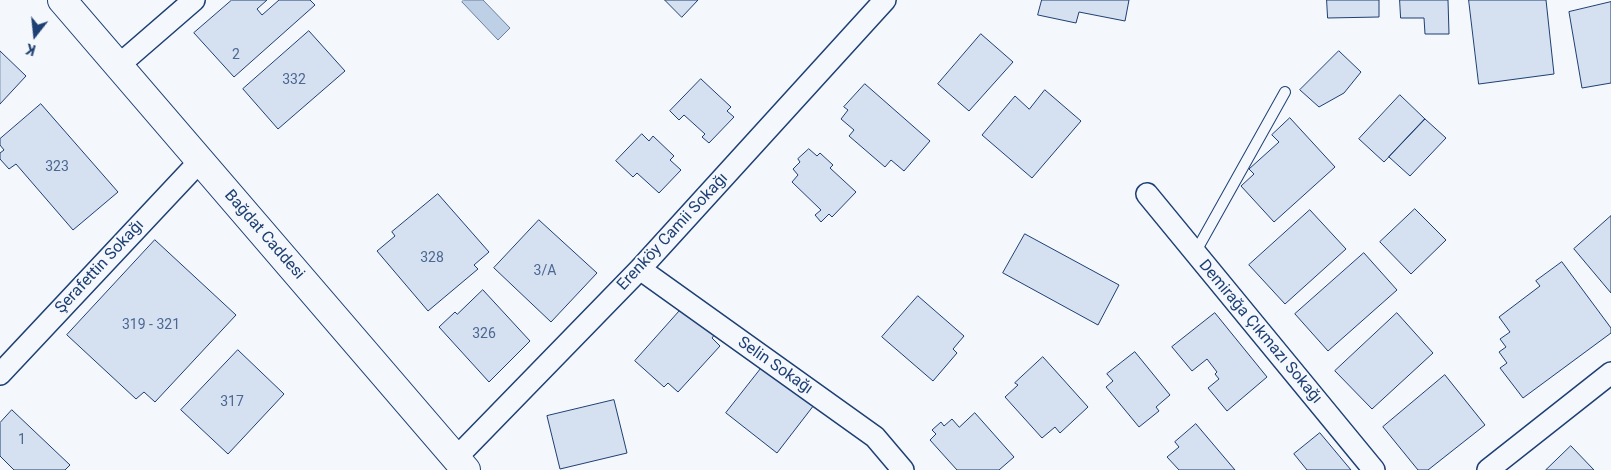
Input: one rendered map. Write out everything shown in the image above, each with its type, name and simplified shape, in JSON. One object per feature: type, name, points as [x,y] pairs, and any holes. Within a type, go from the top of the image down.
[{"type":"main road","name":"Bağdat Caddesi","points":[[62,0],[461,464]]},
{"type":"street","points":[[118,65],[194,0]]},
{"type":"street","name":"Erenköy Camii Sokağı","points":[[461,464],[885,0]]},
{"type":"street","name":"Şerafettin Sokağı","points":[[0,374],[200,161]]},
{"type":"street","name":"Demirağa Çıkmazı Sokağı","points":[[1147,194],[1374,470]]},
{"type":"street","name":"Selin Sokağı","points":[[640,269],[875,437],[903,470]]},
{"type":"street","points":[[1488,470],[1611,373]]},
{"type":"lane","points":[[1195,253],[1285,92]]},
{"type":"water","points":[[464,0],[483,0],[510,28],[498,40],[462,2]]},
{"type":"building","points":[[232,0],[267,0],[257,9],[262,15],[279,0],[310,0],[315,5],[234,77],[194,33]]},
{"type":"building","points":[[665,0],[698,0],[682,17]]},
{"type":"building","points":[[1042,0],[1129,0],[1125,21],[1079,12],[1076,23],[1038,15]]},
{"type":"building","points":[[1327,0],[1379,0],[1379,17],[1328,18]]},
{"type":"building","points":[[1400,0],[1448,0],[1449,34],[1425,34],[1424,18],[1401,18]]},
{"type":"building","points":[[1469,0],[1546,0],[1554,74],[1479,84]]},
{"type":"building","points":[[1611,2],[1611,83],[1582,88],[1569,12]]},
{"type":"building","points":[[309,31],[345,71],[278,129],[243,89]]},
{"type":"building","points":[[981,34],[1013,62],[969,111],[938,84]]},
{"type":"building","points":[[0,51],[26,76],[0,104]]},
{"type":"building","points":[[1339,51],[1361,72],[1344,93],[1319,107],[1300,90]]},
{"type":"building","points":[[701,79],[731,107],[727,111],[734,117],[709,143],[702,137],[705,134],[684,115],[679,120],[670,111]]},
{"type":"building","points":[[865,84],[930,141],[904,171],[891,160],[885,167],[849,136],[854,130],[841,119],[848,110],[844,107]]},
{"type":"building","points":[[1045,90],[1081,121],[1032,178],[982,135],[1015,96],[1029,109]]},
{"type":"building","points":[[1400,95],[1425,119],[1384,162],[1359,139]]},
{"type":"building","points":[[41,104],[118,192],[73,230],[16,164],[9,169],[0,159],[0,153],[4,150],[0,145],[0,139]]},
{"type":"building","points":[[1290,118],[1335,167],[1274,222],[1241,186],[1254,174],[1249,169],[1279,142],[1272,135]]},
{"type":"building","points":[[1425,119],[1446,138],[1410,176],[1389,157]]},
{"type":"building","points":[[642,134],[649,141],[653,136],[674,156],[670,160],[681,170],[659,193],[637,173],[633,177],[616,161]]},
{"type":"building","points":[[809,149],[817,156],[820,153],[833,165],[830,168],[856,192],[832,217],[829,214],[821,222],[815,215],[821,210],[792,182],[798,175],[793,169],[800,162],[798,159]]},
{"type":"building","points":[[438,194],[489,252],[474,265],[478,269],[428,311],[377,251],[395,236],[392,232]]},
{"type":"building","points":[[1415,209],[1446,240],[1411,274],[1380,242]]},
{"type":"building","points":[[1310,210],[1346,249],[1285,304],[1249,265]]},
{"type":"building","points":[[1611,216],[1611,293],[1574,249]]},
{"type":"building","points":[[539,220],[597,273],[551,322],[494,268]]},
{"type":"building","points":[[1025,234],[1119,285],[1098,325],[1003,273]]},
{"type":"building","points":[[155,240],[236,315],[155,402],[144,392],[136,399],[67,335]]},
{"type":"building","points":[[1364,253],[1397,290],[1328,351],[1295,314]]},
{"type":"building","points":[[1562,262],[1611,328],[1611,333],[1523,398],[1500,368],[1507,363],[1499,352],[1506,347],[1500,339],[1510,332],[1499,317],[1540,286],[1536,281]]},
{"type":"building","points":[[483,290],[530,341],[489,382],[439,327],[455,312],[457,314]]},
{"type":"building","points":[[918,296],[964,336],[953,349],[957,353],[933,381],[882,337]]},
{"type":"building","points":[[684,306],[715,334],[712,338],[720,346],[678,392],[668,383],[664,387],[635,361]]},
{"type":"building","points":[[1215,313],[1267,377],[1227,411],[1208,388],[1219,379],[1215,374],[1217,372],[1207,359],[1192,371],[1172,347]]},
{"type":"building","points":[[1397,313],[1433,353],[1372,409],[1335,371]]},
{"type":"building","points":[[238,350],[284,394],[228,454],[181,410]]},
{"type":"building","points":[[1135,352],[1170,395],[1156,407],[1159,411],[1139,427],[1106,387],[1113,381],[1107,374]]},
{"type":"building","points":[[1043,357],[1088,407],[1060,433],[1055,427],[1042,438],[1005,397],[1018,385],[1015,383]]},
{"type":"building","points":[[763,366],[814,405],[777,453],[726,413]]},
{"type":"building","points":[[1445,375],[1485,425],[1428,470],[1418,470],[1383,427]]},
{"type":"building","points":[[614,400],[627,453],[560,469],[547,416]]},
{"type":"building","points":[[12,410],[70,465],[65,470],[14,470],[0,456],[0,423]]},
{"type":"building","points":[[975,413],[1014,457],[999,470],[957,470],[930,440],[936,434],[932,430],[941,422],[944,426],[952,419],[959,427]]},
{"type":"building","points":[[1196,424],[1235,470],[1179,470],[1167,457],[1179,447],[1175,442]]},
{"type":"building","points":[[1320,433],[1351,470],[1307,470],[1294,454]]},
{"type":"building","points":[[1571,446],[1594,470],[1546,470]]}]
